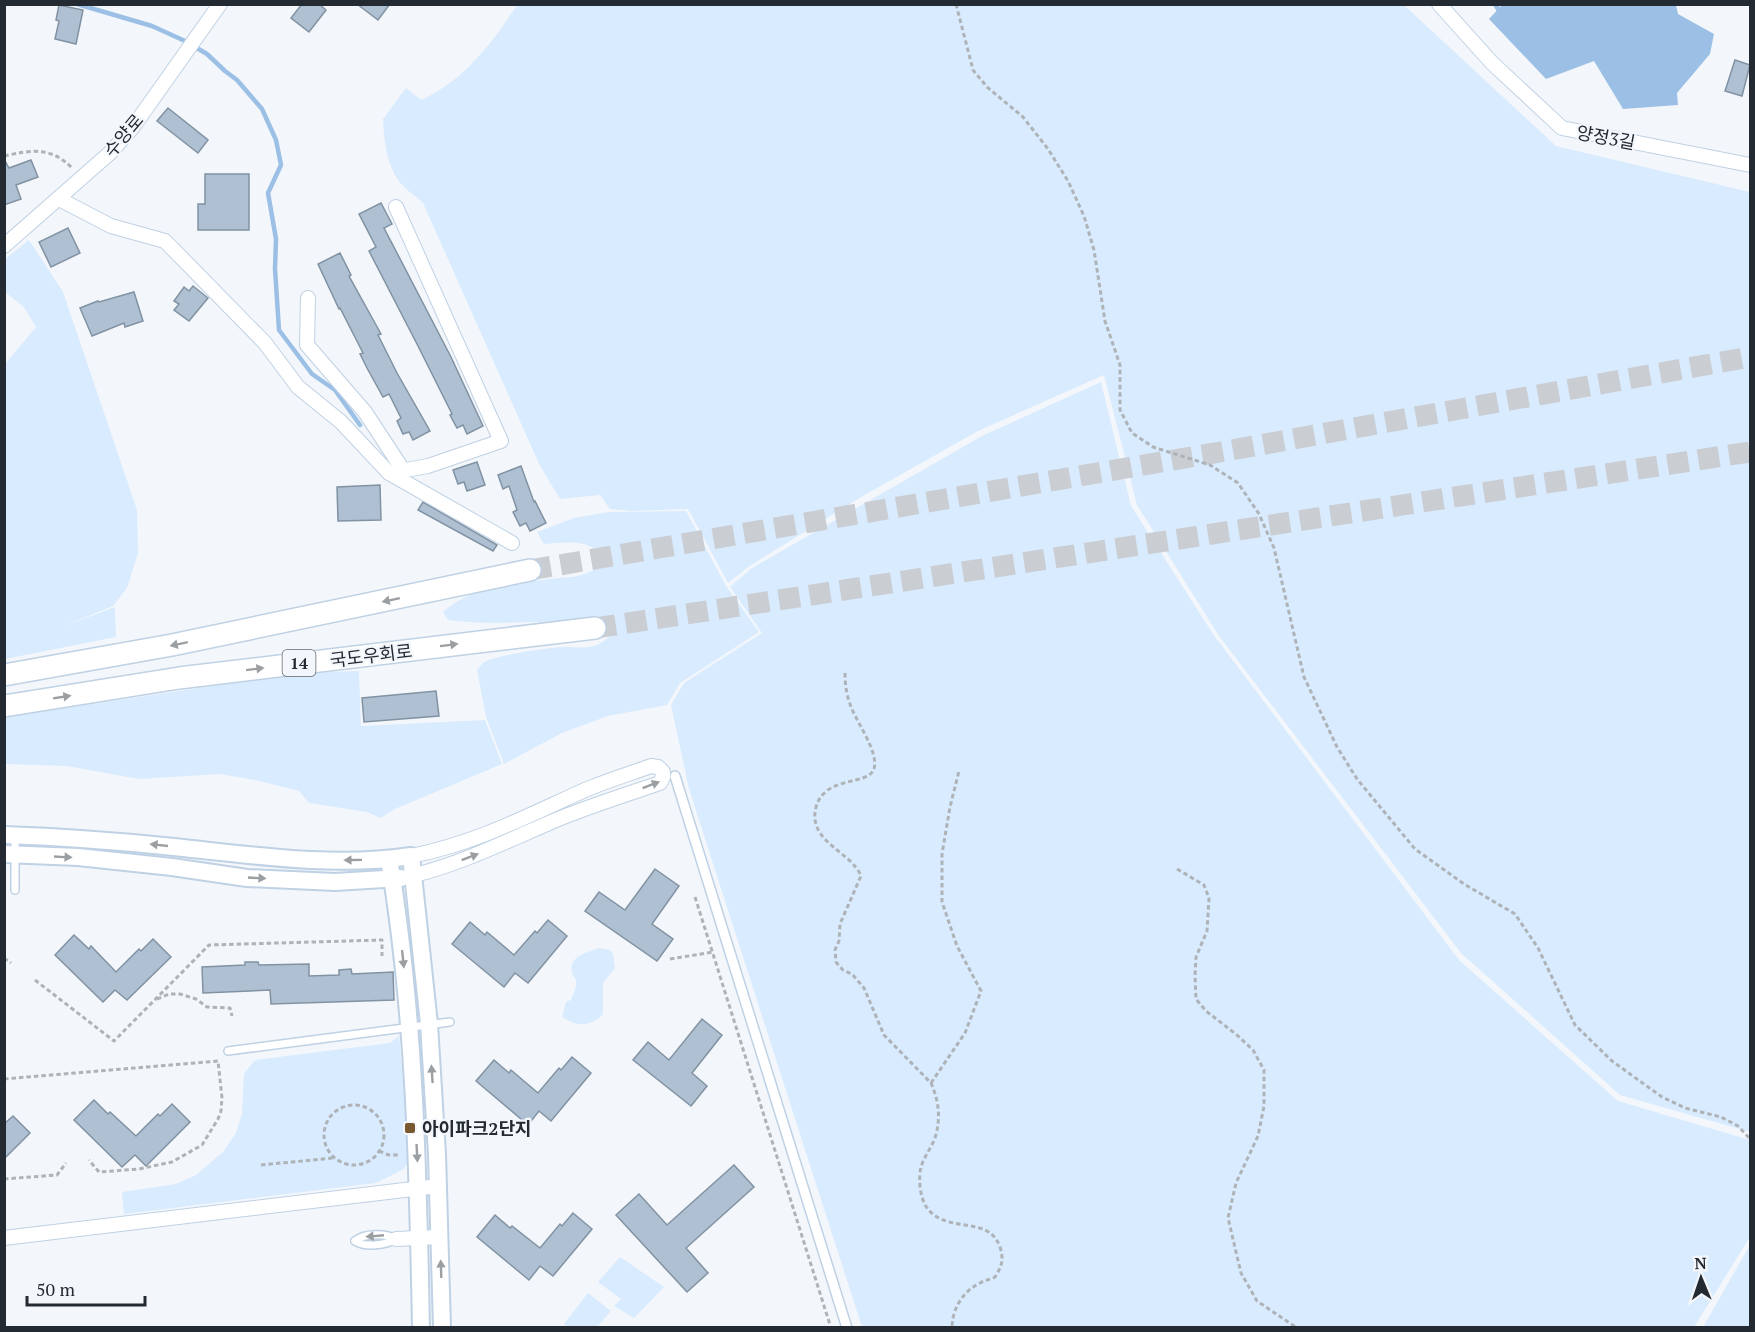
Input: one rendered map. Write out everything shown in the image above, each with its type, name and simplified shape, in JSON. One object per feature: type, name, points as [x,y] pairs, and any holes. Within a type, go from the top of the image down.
[{"type":"highway","points":[[4,675],[172,645],[530,570]]},
{"type":"highway","name":"국도우회로","points":[[4,706],[179,678],[595,628]]},
{"type":"street","name":"수양로","points":[[4,246],[111,152],[133,127],[220,4]]},
{"type":"street","name":"양정3길","points":[[1439,4],[1492,63],[1562,128],[1750,165]]},
{"type":"street","points":[[59,199],[111,226],[165,241],[265,343],[298,387],[340,422],[388,472],[512,543]]},
{"type":"street","points":[[388,472],[428,466],[501,441],[396,207]]},
{"type":"street","points":[[308,298],[307,345],[365,412],[403,470]]},
{"type":"street","points":[[10,836],[78,837],[249,857],[389,860],[441,850],[498,831],[588,789],[651,766],[658,767],[663,772],[660,783],[596,804],[444,867],[392,879],[350,881],[247,878],[78,857],[10,854]]},
{"type":"street","points":[[675,776],[847,1328]]},
{"type":"street","points":[[411,856],[415,875],[429,1024],[438,1186],[442,1328]]},
{"type":"street","points":[[389,860],[399,918],[409,1026],[418,1189],[421,1328]]},
{"type":"street","points":[[350,881],[376,890],[386,898],[399,918]]},
{"type":"street","points":[[4,1238],[438,1186]]},
{"type":"street","points":[[396,1239],[440,1236]]},
{"type":"lane","points":[[10,836],[15,890]]},
{"type":"lane","points":[[228,1051],[450,1022]]},
{"type":"lane","points":[[389,1235],[396,1239],[389,1243],[361,1245],[355,1241],[360,1237],[389,1235]]},
{"type":"path","points":[[956,4],[973,70],[987,87],[1023,117],[1048,148],[1068,181],[1084,216],[1094,250],[1106,321],[1120,365],[1120,410],[1132,433],[1153,447],[1210,465],[1238,483],[1259,514],[1274,548],[1304,677],[1337,747],[1357,778],[1416,849],[1464,884],[1515,914],[1538,948],[1575,1025],[1612,1061],[1662,1097],[1685,1108],[1721,1117],[1738,1126],[1750,1139]]},
{"type":"path","points":[[4,156],[44,150],[58,157],[81,179]]},
{"type":"path","points":[[844,673],[851,708],[869,744],[874,762],[873,770],[868,776],[827,789],[819,798],[815,813],[817,828],[836,851],[858,869],[861,876],[840,924],[839,940],[835,950],[836,962],[843,970],[852,974],[864,988],[884,1035],[931,1083],[939,1107],[935,1137],[921,1168],[921,1196],[927,1208],[940,1220],[954,1225],[988,1230],[997,1238],[1003,1256],[1002,1265],[995,1277],[980,1283],[958,1303],[953,1315],[952,1328]]},
{"type":"path","points":[[931,1083],[965,1033],[981,991],[957,946],[942,902],[942,854],[959,771]]},
{"type":"path","points":[[1177,868],[1204,885],[1209,898],[1207,931],[1196,957],[1196,999],[1206,1011],[1252,1050],[1264,1070],[1264,1106],[1258,1136],[1236,1184],[1228,1218],[1241,1273],[1257,1301],[1297,1328]]},
{"type":"path","points":[[695,897],[831,1328]]},
{"type":"path","points":[[35,980],[114,1041],[209,945],[382,940],[382,956]]},
{"type":"path","points":[[670,959],[712,952]]},
{"type":"path","points":[[4,957],[11,963]]},
{"type":"path","points":[[154,1001],[169,994],[180,994],[196,999],[207,1007],[230,1008],[232,1016]]},
{"type":"path","points":[[4,1079],[218,1061],[221,1111],[202,1145],[171,1162],[139,1169],[99,1172],[89,1160]]},
{"type":"path","points":[[352,1105],[372,1110],[383,1127],[384,1138],[379,1151],[366,1162],[356,1165],[334,1158],[326,1147],[324,1128],[328,1119],[334,1112],[352,1105]]},
{"type":"path","points":[[379,1151],[389,1155],[400,1155]]},
{"type":"path","points":[[261,1165],[334,1158]]},
{"type":"path","points":[[4,1179],[57,1175],[66,1163]]},
{"type":"shaded area","points":[[517,5],[1404,5],[1556,146],[1750,192],[1750,1132],[1620,1095],[1461,953],[1219,636],[1137,505],[1104,375],[978,431],[861,497],[748,567],[728,583],[688,509],[632,511],[610,509],[600,495],[560,499],[540,466],[423,203],[403,186],[394,173],[386,151],[384,135],[383,119],[406,88],[421,100],[450,83],[476,60]]},
{"type":"shaded area","points":[[29,240],[63,292],[137,510],[138,553],[127,588],[113,606],[59,628],[115,607],[116,637],[5,659],[5,364],[36,327],[23,306],[5,292],[5,259]]},
{"type":"shaded area","points":[[1101,382],[1131,506],[1213,634],[1459,960],[1618,1101],[1750,1140],[1750,1237],[1694,1327],[862,1327],[689,789],[671,705],[684,683],[762,633],[730,587],[752,568],[982,436]]},
{"type":"shaded area","points":[[686,511],[726,586],[759,632],[680,683],[667,705],[608,716],[562,733],[504,764],[486,717],[477,670],[489,660],[509,655],[534,650],[600,644],[611,635],[608,622],[591,619],[476,622],[448,620],[443,612],[454,603],[480,591],[508,584],[580,575],[591,571],[599,564],[602,556],[590,546],[576,543],[544,544],[537,532],[574,518],[609,512]]},
{"type":"shaded area","points":[[359,671],[361,726],[485,720],[502,764],[395,809],[380,818],[367,812],[309,803],[299,791],[220,774],[139,779],[67,766],[5,764],[5,717],[300,673]]},
{"type":"shaded area","points":[[598,948],[610,950],[613,954],[615,968],[603,983],[603,1014],[588,1023],[573,1023],[562,1017],[566,1002],[571,1000],[576,986],[572,972],[573,962],[579,956]]},
{"type":"shaded area","points":[[399,1036],[410,1159],[404,1169],[376,1183],[124,1214],[122,1192],[176,1184],[196,1175],[223,1152],[236,1133],[242,1114],[244,1074],[255,1060],[390,1043]]},
{"type":"shaded area","points":[[1750,1245],[1750,1327],[1703,1327]]},
{"type":"shaded area","points":[[620,1257],[664,1287],[634,1318],[614,1306],[621,1299],[598,1282]]},
{"type":"shaded area","points":[[588,1293],[611,1311],[597,1327],[568,1327],[564,1324]]},
{"type":"water","points":[[1502,5],[1676,5],[1678,14],[1714,34],[1710,54],[1677,93],[1678,105],[1623,109],[1594,61],[1546,79],[1489,19]]},
{"type":"building","points":[[302,4],[319,4],[326,10],[309,32],[291,18]]},
{"type":"building","points":[[357,4],[390,4],[378,20]]},
{"type":"building","points":[[59,5],[83,10],[76,44],[55,39],[59,21],[56,20]]},
{"type":"building","points":[[1735,60],[1750,65],[1742,96],[1725,91]]},
{"type":"building","points":[[168,108],[208,140],[198,153],[157,121]]},
{"type":"building","points":[[4,159],[9,168],[31,160],[38,177],[16,185],[21,199],[4,205]]},
{"type":"building","points":[[205,174],[249,174],[249,230],[198,230],[198,204],[205,204]]},
{"type":"building","points":[[381,203],[392,224],[384,228],[451,357],[483,426],[467,434],[463,425],[457,428],[450,415],[452,414],[369,251],[376,247],[359,214]]},
{"type":"building","points":[[68,228],[80,253],[51,267],[39,242]]},
{"type":"building","points":[[340,253],[351,275],[349,276],[381,334],[378,335],[397,373],[430,431],[413,440],[409,432],[403,434],[397,421],[401,418],[389,394],[383,397],[367,368],[360,354],[363,353],[318,264]]},
{"type":"building","points":[[193,286],[208,298],[189,321],[174,310],[179,304],[174,301],[184,287],[189,291]]},
{"type":"building","points":[[134,292],[143,321],[125,327],[124,323],[92,336],[80,308]]},
{"type":"building","points":[[477,462],[485,485],[467,491],[464,482],[458,484],[453,470]]},
{"type":"building","points":[[521,466],[534,502],[546,523],[530,531],[526,523],[520,526],[513,512],[517,510],[509,486],[503,489],[498,475]]},
{"type":"building","points":[[380,485],[381,520],[338,521],[337,487]]},
{"type":"building","points":[[423,502],[497,545],[493,551],[418,510]]},
{"type":"building","points":[[436,691],[439,716],[364,722],[362,698]]},
{"type":"building","points":[[655,869],[679,886],[652,924],[673,939],[657,961],[585,911],[599,892],[625,910]]},
{"type":"building","points":[[548,920],[567,936],[528,983],[515,973],[504,987],[452,944],[470,922],[485,935],[487,932],[514,955]]},
{"type":"building","points":[[74,935],[89,949],[91,946],[116,972],[139,949],[141,951],[153,939],[171,957],[127,1000],[115,990],[103,1002],[55,955]]},
{"type":"building","points":[[245,962],[258,962],[259,965],[309,964],[309,976],[339,975],[339,970],[351,969],[352,974],[393,972],[394,1000],[271,1004],[270,990],[203,993],[202,967],[245,965]]},
{"type":"building","points":[[702,1019],[722,1035],[692,1073],[707,1086],[691,1106],[633,1060],[648,1042],[669,1060]]},
{"type":"building","points":[[572,1057],[591,1073],[551,1121],[539,1111],[528,1125],[476,1081],[494,1060],[509,1073],[511,1070],[538,1093],[559,1068],[561,1070]]},
{"type":"building","points":[[94,1100],[136,1136],[158,1114],[160,1116],[172,1104],[190,1122],[146,1166],[135,1155],[122,1167],[74,1120]]},
{"type":"building","points":[[13,1116],[30,1133],[4,1159],[4,1124]]},
{"type":"building","points":[[734,1165],[754,1187],[686,1248],[708,1273],[687,1292],[616,1215],[639,1194],[667,1225]]},
{"type":"building","points":[[573,1213],[592,1229],[553,1276],[540,1266],[529,1280],[477,1237],[495,1215],[540,1248],[560,1224],[562,1226]]},
{"type":"waterway","points":[[77,4],[152,26],[185,41],[207,54],[237,80],[262,109],[276,140],[281,165],[268,193],[276,239],[275,269],[279,330],[312,374],[335,390],[360,425]]},
{"type":"waterway","points":[[1495,4],[1498,9]]},
{"type":"tunnel","points":[[530,570],[1226,451],[1750,357]]},
{"type":"tunnel","points":[[595,628],[1750,452]]},
{"type":"place","name":"아이파크2단지","points":[[410,1128]]}]
